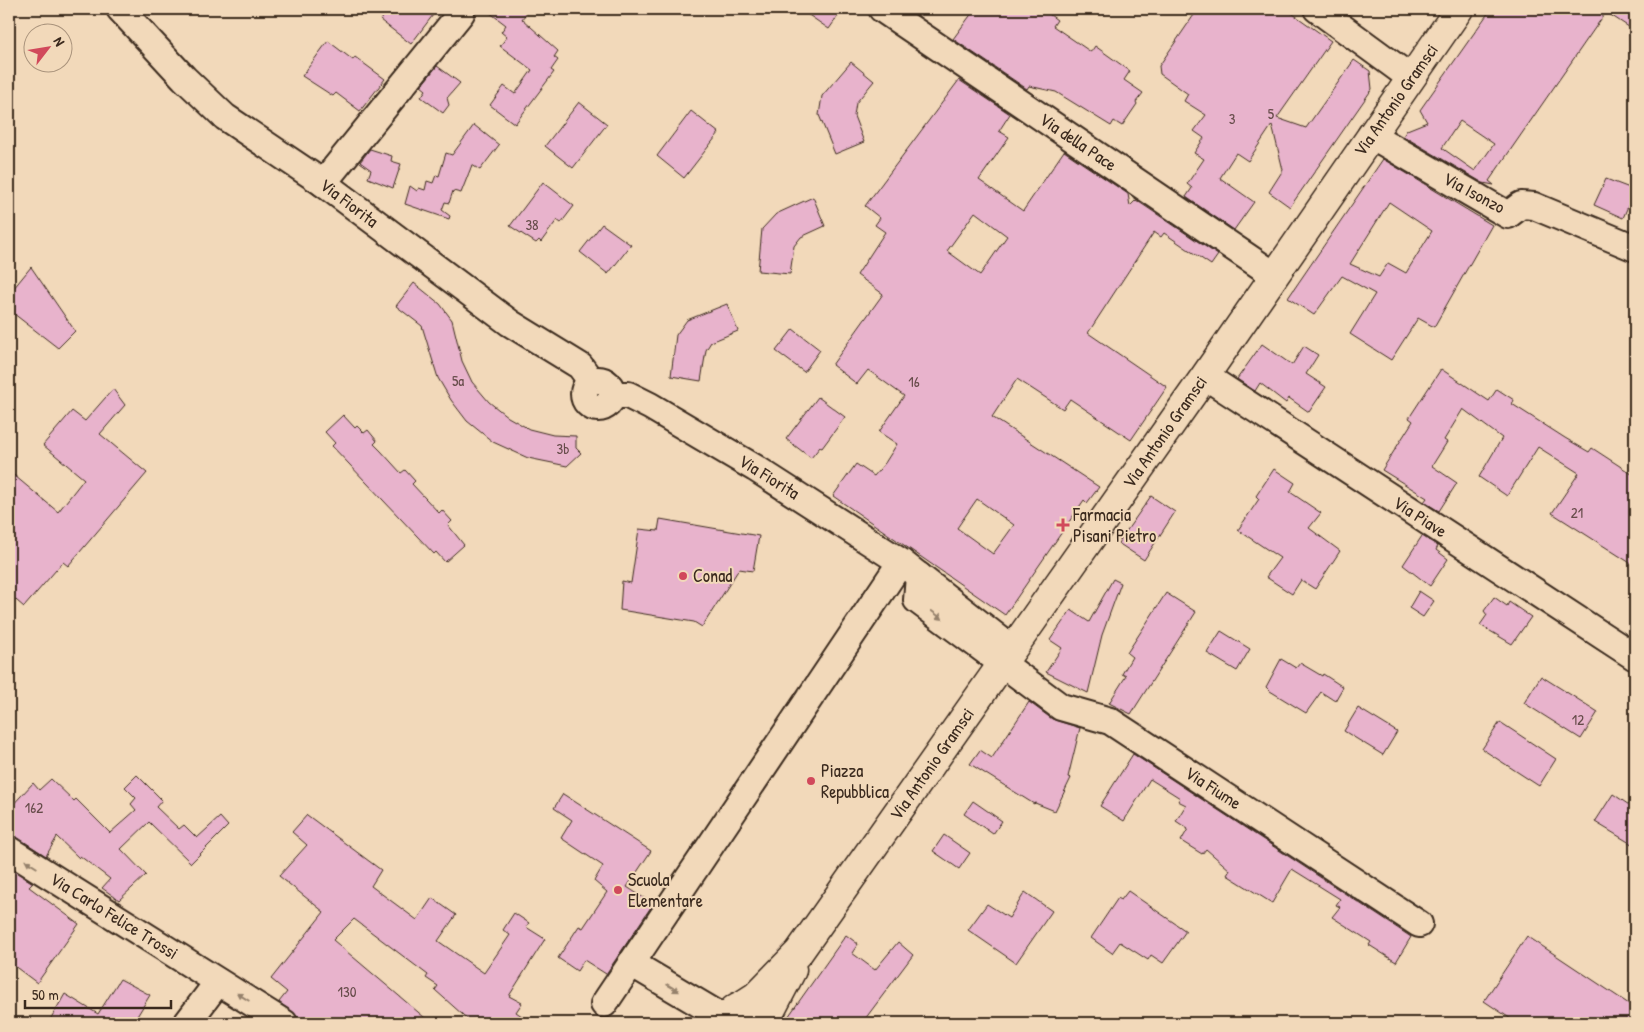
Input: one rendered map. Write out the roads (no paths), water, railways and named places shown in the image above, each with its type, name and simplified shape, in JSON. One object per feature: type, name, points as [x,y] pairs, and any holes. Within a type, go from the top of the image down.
[{"type":"main road","name":"Via Antonio Gramsci","points":[[732,1016],[756,996],[799,952],[1204,376],[1459,9]]},
{"type":"main road","name":"Via Antonio Gramsci","points":[[769,1022],[787,984],[799,952]]},
{"type":"main road","points":[[732,1016],[754,1005],[763,1011],[769,1022]]},
{"type":"street","name":"Via Fiorita","points":[[120,9],[184,78],[225,117],[322,183],[510,323],[580,366],[602,388],[628,395],[650,406],[755,468],[910,569],[1007,656]]},
{"type":"street","name":"Via della Pace","points":[[882,9],[1274,275]]},
{"type":"street","points":[[1317,9],[1411,78]]},
{"type":"street","points":[[322,183],[461,13]]},
{"type":"street","name":"Via Isonzo","points":[[1371,135],[1508,215],[1521,205],[1534,206],[1634,246]]},
{"type":"street","name":"Via Piave","points":[[1204,376],[1635,657]]},
{"type":"street","points":[[604,1004],[674,898],[910,569]]},
{"type":"street","name":"Via Fiume","points":[[1007,656],[1061,706],[1110,720],[1419,924]]},
{"type":"street","name":"Via Carlo Felice Trossi","points":[[9,850],[284,1023]]},
{"type":"street","points":[[631,963],[732,1016]]},
{"type":"street","points":[[187,1023],[218,982]]},
{"type":"place","name":"Farmacia Pisani Pietro","points":[[1063,525]]},
{"type":"place","name":"Conad","points":[[683,576]]},
{"type":"place","name":"Piazza Repubblica","points":[[811,781]]},
{"type":"place","name":"Scuola Elementare","points":[[618,890]]}]
